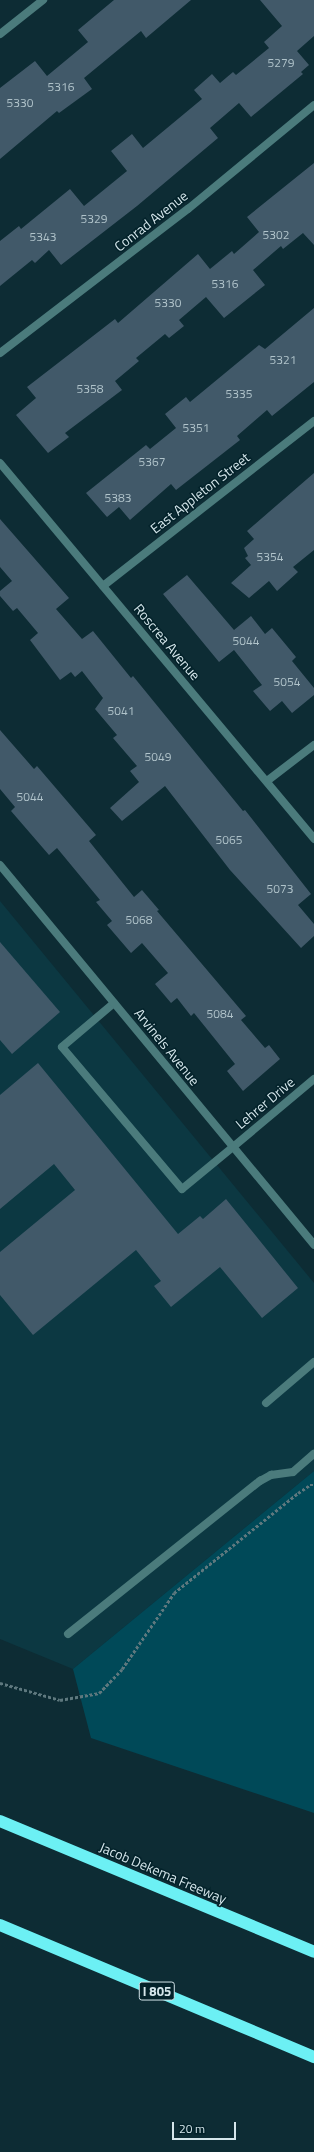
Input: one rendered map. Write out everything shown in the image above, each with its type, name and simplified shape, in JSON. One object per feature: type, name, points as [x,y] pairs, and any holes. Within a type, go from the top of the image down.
[{"type":"highway","name":"Jacob Dekema Freeway","points":[[0,1821],[314,1952]]},
{"type":"highway","name":"I 805","points":[[0,1924],[314,2057]]},
{"type":"street","points":[[0,34],[43,0]]},
{"type":"street","name":"Conrad Avenue","points":[[0,353],[188,209],[314,105]]},
{"type":"street","name":"East Appleton Street","points":[[103,586],[314,421]]},
{"type":"street","name":"Roscrea Avenue","points":[[0,463],[314,839]]},
{"type":"street","points":[[267,781],[314,744]]},
{"type":"street","name":"Arvinels Avenue","points":[[0,865],[314,1245]]},
{"type":"street","name":"Lehrer Drive","points":[[114,1003],[62,1047],[182,1189],[314,1079]]},
{"type":"street","points":[[266,1403],[314,1362]]},
{"type":"street","points":[[68,1634],[260,1482],[271,1475],[293,1472],[314,1454]]},
{"type":"path","points":[[0,1683],[60,1700],[99,1693],[122,1669],[174,1593],[298,1493],[310,1485],[314,1485]]},
{"type":"shaded area","points":[[0,901],[314,1283],[314,1471],[73,1669],[0,1639]]},
{"type":"shaded area","points":[[314,1471],[314,1813],[91,1738],[73,1669]]},
{"type":"building","points":[[114,0],[191,0],[146,38],[141,31],[84,78],[92,89],[59,113],[57,111],[0,159],[0,88],[35,61],[47,76],[88,42],[78,30]]},
{"type":"building","points":[[260,0],[314,0],[314,36],[297,51],[309,65],[301,72],[303,74],[251,117],[239,103],[210,128],[218,138],[137,206],[61,265],[49,250],[35,263],[32,260],[0,286],[0,241],[19,226],[21,229],[70,189],[84,206],[127,171],[111,151],[132,134],[143,148],[202,99],[194,90],[212,74],[220,83],[233,72],[236,75],[269,48],[264,42],[282,26]]},
{"type":"building","points":[[314,163],[314,245],[303,233],[283,249],[281,246],[253,270],[265,285],[224,318],[206,297],[179,320],[184,326],[169,338],[165,334],[136,358],[139,361],[115,381],[122,390],[65,433],[69,437],[48,453],[16,415],[36,398],[27,387],[115,319],[118,323],[198,254],[210,269],[232,251],[234,254],[259,232],[247,217]]},
{"type":"building","points":[[314,308],[314,382],[272,416],[267,410],[237,436],[240,440],[176,490],[171,484],[130,520],[119,507],[107,517],[86,493],[146,445],[150,449],[176,428],[165,414],[186,397],[190,402],[259,345],[265,349]]},
{"type":"building","points":[[314,473],[314,550],[293,567],[298,572],[277,591],[269,581],[249,598],[231,583],[251,565],[245,558],[248,556],[244,548],[254,539],[247,531]]},
{"type":"building","points":[[0,519],[69,598],[56,609],[82,639],[93,631],[131,678],[133,676],[243,811],[245,810],[311,894],[298,905],[314,924],[314,936],[301,948],[230,870],[165,786],[122,821],[110,808],[139,782],[130,771],[137,766],[113,738],[117,735],[95,709],[103,698],[82,671],[75,677],[71,672],[60,680],[30,640],[38,633],[17,608],[13,611],[0,596],[0,591],[12,581],[0,567]]},
{"type":"building","points":[[187,575],[234,630],[251,616],[265,634],[272,628],[296,657],[292,661],[314,688],[314,695],[292,713],[282,701],[270,711],[253,691],[262,685],[234,650],[219,662],[163,594]]},
{"type":"building","points":[[0,730],[34,769],[37,766],[96,835],[89,841],[134,897],[142,890],[159,910],[157,911],[246,1016],[241,1020],[265,1048],[269,1045],[280,1059],[243,1091],[227,1071],[235,1064],[194,1013],[191,1016],[177,998],[171,1003],[155,984],[168,973],[142,943],[131,953],[107,925],[112,921],[96,902],[100,900],[57,848],[49,855],[11,811],[15,807],[0,789]]},
{"type":"building","points":[[0,942],[60,1012],[12,1054],[0,1040]]},
{"type":"building","points":[[38,1063],[178,1234],[200,1216],[203,1219],[226,1199],[298,1288],[262,1318],[220,1267],[171,1307],[154,1286],[161,1281],[136,1250],[33,1335],[0,1295],[0,1252],[75,1190],[54,1164],[0,1209],[0,1095]]}]
